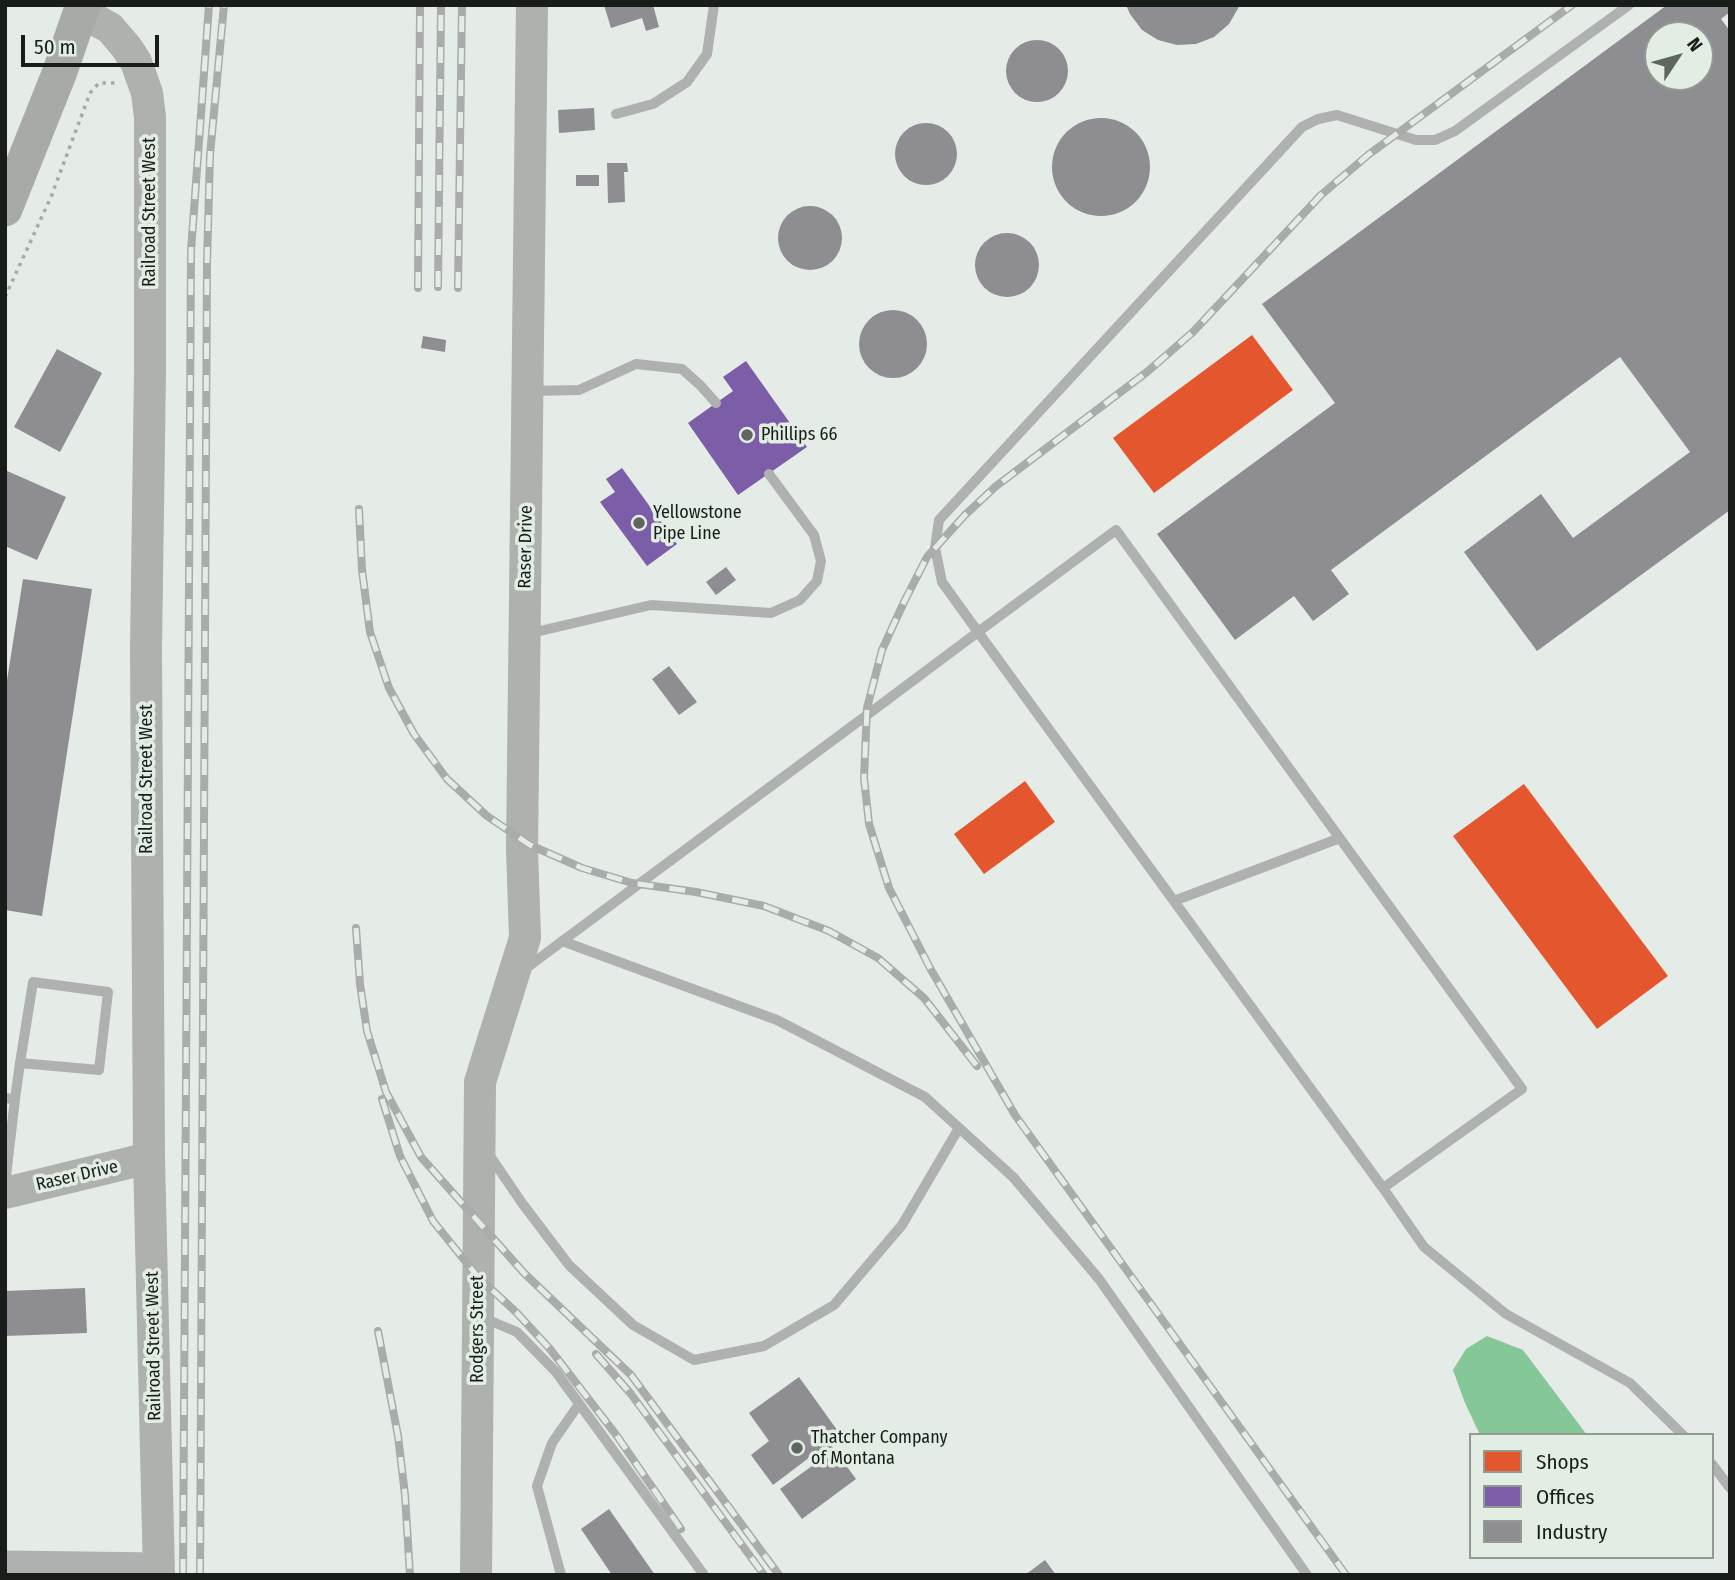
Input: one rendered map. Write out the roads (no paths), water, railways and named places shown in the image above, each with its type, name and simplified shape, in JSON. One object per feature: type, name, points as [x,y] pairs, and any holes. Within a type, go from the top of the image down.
[{"type":"main road","points":[[5,209],[59,74],[82,8]]},
{"type":"street","name":"Raser Drive","points":[[480,1082],[525,938],[522,849],[531,5]]},
{"type":"street","name":"Railroad Street West","points":[[82,8],[110,28],[136,62],[147,93],[150,117],[146,649],[149,1158],[159,1569]]},
{"type":"street","name":"Rodgers Street","points":[[476,1575],[480,1082]]},
{"type":"street","name":"Raser Drive","points":[[5,1193],[149,1158]]},
{"type":"street","points":[[5,1562],[159,1569]]},
{"type":"lane","points":[[616,114],[653,104],[687,82],[707,54],[715,5]]},
{"type":"lane","points":[[1629,5],[1455,131],[1435,140],[1416,140],[1337,114],[1302,127],[939,520],[935,554],[942,582],[1424,1247],[1506,1314],[1630,1383],[1681,1433]]},
{"type":"lane","points":[[527,391],[579,390],[636,364],[682,369],[700,384],[716,403]]},
{"type":"lane","points":[[524,635],[651,605],[771,613],[800,600],[817,581],[821,561],[814,535],[769,474]]},
{"type":"lane","points":[[511,979],[1116,530],[1522,1089],[1383,1188]]},
{"type":"lane","points":[[1174,901],[1340,838]]},
{"type":"lane","points":[[562,941],[777,1020],[925,1097],[1013,1177],[1099,1279],[1307,1575]]},
{"type":"lane","points":[[5,1185],[10,1099],[20,1063],[33,982],[108,992],[99,1070],[20,1063]]},
{"type":"lane","points":[[479,1140],[569,1265],[633,1325],[694,1360],[764,1346],[834,1305],[902,1225],[959,1128]]},
{"type":"lane","points":[[478,1316],[517,1332],[556,1372],[704,1575]]},
{"type":"lane","points":[[561,1575],[537,1486],[552,1443],[579,1404]]},
{"type":"lane","points":[[1714,1467],[1730,1488]]},
{"type":"railway","points":[[183,1575],[191,251],[209,5]]},
{"type":"railway","points":[[200,1575],[207,264],[210,155],[224,5]]},
{"type":"railway","points":[[418,288],[420,5]]},
{"type":"railway","points":[[438,287],[441,5]]},
{"type":"railway","points":[[458,288],[462,5]]},
{"type":"railway","points":[[1346,1575],[1015,1115],[930,968],[889,888],[869,824],[864,778],[867,708],[882,650],[904,602],[927,557],[965,515],[995,487],[1147,372],[1193,332],[1321,195],[1368,155],[1572,5]]},
{"type":"railway","points":[[359,509],[362,570],[370,632],[389,688],[414,734],[447,779],[487,816],[530,845],[582,868],[632,883],[696,892],[764,906],[829,931],[878,958],[924,998],[977,1066]]},
{"type":"railway","points":[[356,928],[367,1031],[386,1092],[421,1157],[524,1273],[631,1375],[779,1575]]},
{"type":"railway","points":[[382,1099],[400,1156],[433,1221],[478,1277],[516,1312],[550,1349],[617,1436],[681,1529]]},
{"type":"railway","points":[[378,1331],[398,1436],[410,1575]]},
{"type":"railway","points":[[596,1354],[631,1394],[764,1575]]},
{"type":"place","name":"Phillips 66","points":[[747,435]]},
{"type":"place","name":"Yellowstone Pipe Line","points":[[639,523]]},
{"type":"place","name":"Thatcher Company of Montana","points":[[797,1448]]}]
